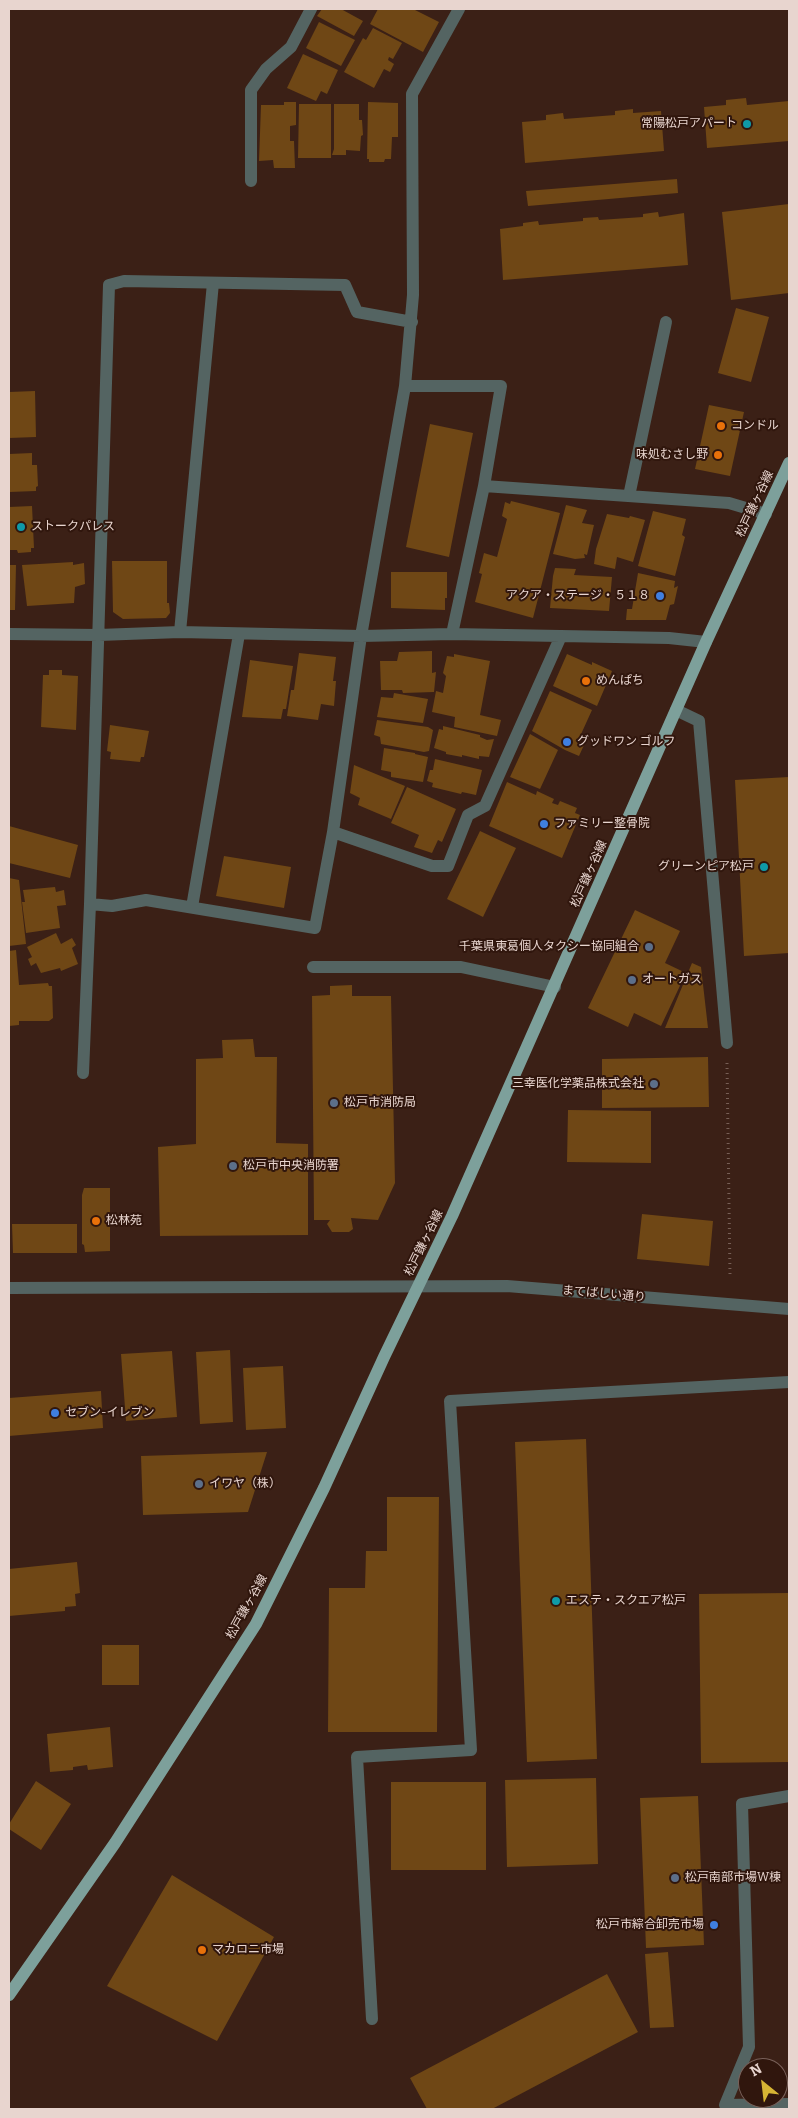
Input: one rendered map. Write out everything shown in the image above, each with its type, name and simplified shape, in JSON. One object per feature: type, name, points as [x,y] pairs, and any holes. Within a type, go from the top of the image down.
[{"type":"main road","name":"松戸鎌ヶ谷線","points":[[9,1995],[115,1843],[256,1624],[324,1488],[456,1207],[555,987],[706,642],[789,463]]},
{"type":"street","points":[[250,181],[251,90],[266,69],[291,47],[310,9]]},
{"type":"street","points":[[90,904],[112,906],[146,900],[315,928],[333,832],[361,636],[405,386],[412,322],[412,94],[459,9]]},
{"type":"street","points":[[83,1073],[99,635],[109,285],[124,281],[345,285],[357,312],[412,322]]},
{"type":"street","points":[[180,632],[213,284]]},
{"type":"street","points":[[629,496],[666,322]]},
{"type":"street","points":[[405,386],[501,386],[484,486],[452,634]]},
{"type":"street","points":[[484,486],[729,503],[766,514]]},
{"type":"street","points":[[9,634],[99,635],[180,632],[361,636],[452,634],[669,638],[706,642]]},
{"type":"street","points":[[192,907],[239,634]]},
{"type":"street","points":[[333,832],[432,866],[448,866],[468,815],[485,806],[561,636]]},
{"type":"street","points":[[676,710],[699,721],[727,1042]]},
{"type":"street","points":[[314,967],[461,967],[555,987]]},
{"type":"street","name":"まてばしい通り","points":[[9,1288],[507,1286],[789,1309]]},
{"type":"street","points":[[372,2019],[357,1757],[471,1750],[450,1401],[789,1382]]},
{"type":"street","points":[[789,1796],[742,1804],[749,2047],[724,2107],[789,2104]]},
{"type":"path","points":[[727,1042],[730,1275]]},
{"type":"building","points":[[322,9],[341,9],[363,21],[354,36],[317,16]]},
{"type":"building","points":[[378,9],[413,9],[439,22],[423,52],[370,24]]},
{"type":"building","points":[[319,22],[355,40],[341,66],[306,48]]},
{"type":"building","points":[[373,28],[402,43],[393,59],[389,57],[388,60],[394,64],[390,72],[384,69],[374,88],[344,72],[363,38],[366,40]]},
{"type":"building","points":[[303,54],[338,70],[327,94],[321,91],[316,101],[287,88]]},
{"type":"building","name":"常陽松戸アパート","points":[[746,98],[747,105],[789,101],[789,141],[707,148],[704,107],[726,105],[726,100]]},
{"type":"building","points":[[284,102],[296,102],[296,125],[290,126],[290,141],[294,141],[295,168],[274,168],[273,160],[259,161],[261,105],[284,105]]},
{"type":"building","points":[[368,102],[398,103],[398,137],[392,137],[391,159],[385,159],[384,162],[369,162],[369,159],[367,159]]},
{"type":"building","points":[[299,104],[331,104],[331,158],[298,158]]},
{"type":"building","points":[[334,104],[359,104],[359,120],[362,120],[363,135],[361,136],[360,151],[346,150],[346,155],[332,155],[334,149]]},
{"type":"building","points":[[633,109],[633,113],[661,111],[664,151],[525,163],[522,122],[546,120],[546,115],[563,113],[564,119],[615,115],[615,111]]},
{"type":"building","points":[[677,179],[678,193],[528,206],[526,191]]},
{"type":"building","points":[[789,204],[789,293],[731,300],[722,212]]},
{"type":"building","points":[[658,212],[659,217],[684,213],[688,265],[503,280],[500,229],[523,226],[523,223],[538,221],[539,225],[583,221],[583,218],[598,217],[599,220],[643,217],[643,214]]},
{"type":"building","points":[[736,308],[769,317],[751,382],[718,373]]},
{"type":"building","points":[[35,391],[36,437],[9,438],[9,392]]},
{"type":"building","points":[[709,405],[744,412],[730,476],[695,469]]},
{"type":"building","points":[[430,424],[473,433],[449,557],[406,547]]},
{"type":"building","points":[[32,453],[32,465],[37,465],[38,486],[36,491],[9,492],[9,454]]},
{"type":"building","points":[[511,501],[560,513],[533,618],[475,602],[482,574],[479,573],[484,553],[497,557],[507,519],[502,516],[505,502],[510,504]]},
{"type":"building","points":[[566,505],[587,510],[582,523],[594,525],[587,555],[584,554],[585,558],[575,559],[553,554]]},
{"type":"building","name":"ストークパレス","points":[[32,506],[34,548],[31,548],[31,552],[18,553],[17,550],[9,550],[9,507]]},
{"type":"building","points":[[653,511],[686,519],[682,535],[685,537],[675,576],[638,566]]},
{"type":"building","points":[[607,514],[629,518],[630,516],[645,520],[633,562],[617,557],[615,569],[594,564],[596,549]]},
{"type":"building","points":[[112,561],[167,561],[167,603],[169,603],[170,613],[166,618],[123,619],[113,612]]},
{"type":"building","points":[[73,562],[73,565],[84,563],[85,584],[75,587],[74,603],[27,606],[22,565]]},
{"type":"building","points":[[9,565],[16,565],[15,610],[9,610]]},
{"type":"building","points":[[555,568],[576,569],[574,575],[612,577],[609,611],[550,608]]},
{"type":"building","points":[[391,572],[447,572],[445,610],[391,608]]},
{"type":"building","points":[[638,573],[675,581],[674,588],[678,586],[674,604],[670,605],[666,620],[626,620],[627,609],[632,609]]},
{"type":"building","points":[[432,651],[432,673],[436,672],[434,692],[403,693],[402,690],[381,690],[380,661],[397,661],[399,652]]},
{"type":"building","points":[[299,653],[336,657],[333,681],[336,681],[334,706],[321,704],[318,720],[287,716],[291,690],[294,690]]},
{"type":"building","points":[[454,654],[490,661],[480,715],[501,720],[497,736],[454,727],[455,717],[432,712],[436,691],[443,693],[446,676],[443,673],[447,656],[454,657]]},
{"type":"building","points":[[567,654],[612,671],[597,706],[553,686]]},
{"type":"building","points":[[250,660],[293,666],[286,709],[283,709],[281,719],[242,717]]},
{"type":"building","points":[[49,670],[62,670],[62,675],[78,676],[76,730],[41,727],[43,675],[49,675]]},
{"type":"building","points":[[550,691],[592,710],[577,743],[584,745],[579,756],[532,731]]},
{"type":"building","points":[[394,693],[428,699],[423,723],[377,717],[381,697],[393,698]]},
{"type":"building","points":[[377,720],[428,727],[433,730],[429,751],[424,752],[381,744],[380,737],[374,735]]},
{"type":"building","points":[[110,725],[149,731],[144,757],[141,757],[140,762],[110,759],[111,752],[107,751]]},
{"type":"building","points":[[443,726],[480,735],[480,737],[487,740],[494,739],[489,757],[479,756],[479,759],[462,755],[462,757],[446,754],[446,752],[434,748],[439,729],[443,730]]},
{"type":"building","points":[[530,734],[558,750],[540,789],[510,777]]},
{"type":"building","points":[[384,748],[428,757],[423,782],[391,777],[391,772],[381,770]]},
{"type":"building","points":[[435,759],[482,770],[476,795],[462,792],[461,794],[432,787],[433,783],[427,781],[430,770],[433,770]]},
{"type":"building","points":[[354,765],[405,786],[391,819],[358,805],[360,798],[350,793]]},
{"type":"building","name":"グリーンピア松戸","points":[[789,777],[789,953],[744,956],[735,780]]},
{"type":"building","points":[[507,782],[536,795],[537,791],[554,799],[552,803],[558,805],[560,801],[577,808],[575,813],[580,815],[562,858],[489,826]]},
{"type":"building","points":[[407,787],[456,809],[442,842],[438,840],[432,853],[414,847],[419,835],[391,823]]},
{"type":"building","points":[[9,826],[78,845],[70,878],[9,863]]},
{"type":"building","points":[[480,831],[516,848],[483,917],[447,899]]},
{"type":"building","points":[[224,856],[291,867],[284,908],[216,896]]},
{"type":"building","points":[[9,878],[19,880],[26,944],[9,946]]},
{"type":"building","points":[[55,887],[56,892],[64,890],[66,905],[57,906],[60,928],[26,933],[22,902],[25,902],[23,890]]},
{"type":"building","points":[[635,910],[680,931],[665,963],[686,973],[661,1026],[634,1013],[628,1027],[588,1008]]},
{"type":"building","points":[[56,933],[61,944],[72,938],[76,945],[72,948],[78,964],[61,971],[60,968],[41,973],[36,963],[31,966],[28,959],[32,957],[27,947]]},
{"type":"building","points":[[16,950],[19,985],[48,983],[49,986],[52,986],[53,1018],[49,1021],[19,1021],[19,1025],[9,1026],[9,951]]},
{"type":"building","points":[[692,963],[701,967],[708,1028],[665,1028]]},
{"type":"building","points":[[352,985],[352,996],[391,996],[395,1183],[378,1220],[351,1218],[353,1229],[349,1232],[332,1232],[327,1224],[330,1220],[314,1220],[312,996],[330,995],[330,986]]},
{"type":"building","points":[[253,1039],[255,1057],[277,1057],[276,1143],[308,1144],[308,1235],[160,1236],[158,1147],[196,1144],[196,1059],[223,1058],[222,1040]]},
{"type":"building","points":[[708,1057],[709,1107],[602,1108],[602,1059]]},
{"type":"building","points":[[568,1110],[651,1111],[651,1163],[567,1162]]},
{"type":"building","points":[[84,1188],[110,1188],[110,1251],[85,1252],[84,1245],[82,1244],[82,1195]]},
{"type":"building","points":[[642,1214],[713,1221],[709,1266],[637,1259]]},
{"type":"building","points":[[12,1224],[77,1224],[77,1253],[13,1253]]},
{"type":"building","points":[[230,1350],[233,1422],[200,1424],[196,1352]]},
{"type":"building","points":[[172,1351],[177,1417],[126,1421],[121,1354]]},
{"type":"building","points":[[283,1366],[286,1428],[246,1430],[243,1368]]},
{"type":"building","name":"セブン-イレブン","points":[[101,1391],[103,1428],[9,1436],[9,1398]]},
{"type":"building","name":"エステ・スクエア松戸","points":[[586,1439],[597,1759],[527,1762],[515,1442]]},
{"type":"building","name":"イワヤ（株）","points":[[267,1452],[248,1512],[143,1515],[141,1456]]},
{"type":"building","points":[[387,1497],[439,1497],[437,1732],[328,1732],[329,1588],[365,1588],[366,1551],[387,1551]]},
{"type":"building","points":[[77,1562],[80,1593],[75,1594],[76,1606],[65,1607],[65,1611],[9,1616],[9,1569]]},
{"type":"building","points":[[789,1593],[789,1762],[701,1763],[699,1594]]},
{"type":"building","points":[[102,1645],[139,1645],[139,1685],[102,1685]]},
{"type":"building","points":[[110,1727],[113,1767],[88,1770],[87,1765],[73,1767],[73,1770],[50,1772],[47,1734]]},
{"type":"building","points":[[596,1778],[598,1864],[507,1867],[505,1780]]},
{"type":"building","points":[[36,1781],[71,1804],[41,1850],[9,1829],[9,1824]]},
{"type":"building","points":[[391,1782],[486,1782],[486,1870],[391,1870]]},
{"type":"building","points":[[698,1796],[704,1945],[646,1948],[640,1798]]},
{"type":"building","points":[[172,1875],[274,1937],[217,2041],[107,1986]]},
{"type":"building","points":[[668,1952],[674,2027],[650,2028],[645,1954]]},
{"type":"building","points":[[607,1974],[638,2032],[492,2109],[427,2109],[410,2078]]},
{"type":"place","name":"常陽松戸アパート","points":[[747,124]]},
{"type":"place","name":"コンドル","points":[[721,426]]},
{"type":"place","name":"味処むさし野","points":[[718,455]]},
{"type":"place","name":"ストークパレス","points":[[21,527]]},
{"type":"place","name":"アクア・ステージ・５１８","points":[[660,596]]},
{"type":"place","name":"めんぱち","points":[[586,681]]},
{"type":"place","name":"グッドワン ゴルフ","points":[[567,742]]},
{"type":"place","name":"ファミリー整骨院","points":[[544,824]]},
{"type":"place","name":"グリーンピア松戸","points":[[764,867]]},
{"type":"place","name":"千葉県東葛個人タクシー協同組合","points":[[649,947]]},
{"type":"place","name":"オートガス","points":[[632,980]]},
{"type":"place","name":"三幸医化学薬品株式会社","points":[[654,1084]]},
{"type":"place","name":"松戸市消防局","points":[[334,1103]]},
{"type":"place","name":"松戸市中央消防署","points":[[233,1166]]},
{"type":"place","name":"松林苑","points":[[96,1221]]},
{"type":"place","name":"セブン-イレブン","points":[[55,1413]]},
{"type":"place","name":"イワヤ（株）","points":[[199,1484]]},
{"type":"place","name":"エステ・スクエア松戸","points":[[556,1601]]},
{"type":"place","name":"松戸南部市場W棟","points":[[675,1878]]},
{"type":"place","name":"松戸市綜合卸売市場","points":[[714,1925]]},
{"type":"place","name":"マカロニ市場","points":[[202,1950]]}]
